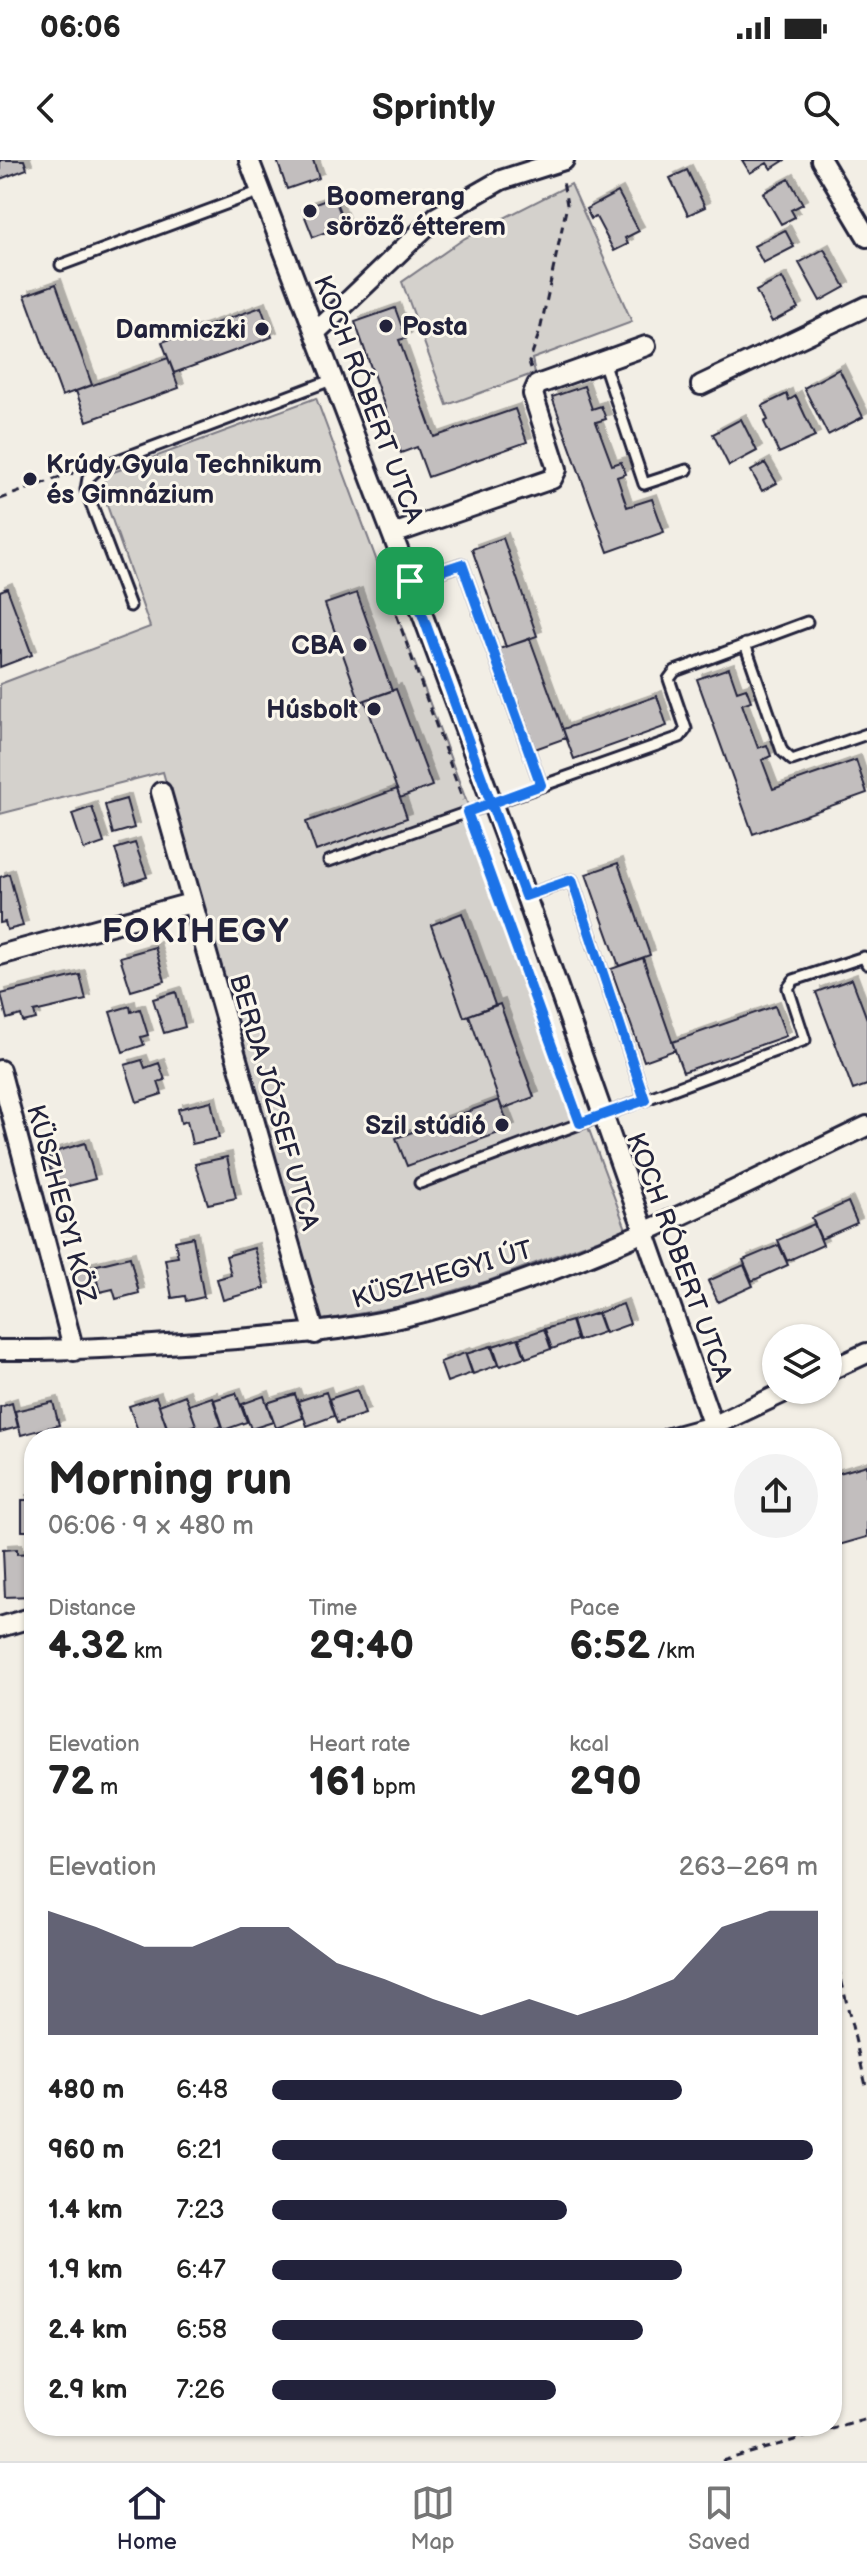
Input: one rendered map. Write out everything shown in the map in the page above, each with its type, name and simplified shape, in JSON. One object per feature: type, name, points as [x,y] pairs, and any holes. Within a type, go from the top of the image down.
[{"type":"street","name":"KOCH RÓBERT UTCA","points":[[249,160],[393,534],[713,1426]]},
{"type":"street","points":[[316,332],[436,217],[501,180],[562,160]]},
{"type":"street","points":[[821,160],[867,237]]},
{"type":"street","points":[[701,385],[867,306]]},
{"type":"street","points":[[393,534],[552,479],[557,469],[533,394],[537,385],[646,346]]},
{"type":"street","name":"BERDA JÓZSEF UTCA","points":[[161,792],[315,1334]]},
{"type":"street","points":[[0,955],[191,903]]},
{"type":"street","name":"KÜSZHEGYI KÖZ","points":[[0,1070],[74,1351]]},
{"type":"street","name":"KÜSZHEGYI ÚT","points":[[0,1350],[74,1351],[315,1334],[404,1317],[553,1270],[644,1232],[867,1126]]},
{"type":"street","points":[[842,1365],[867,1353]]},
{"type":"street","points":[[706,1428],[762,1403]]},
{"type":"street","points":[[0,1627],[24,1620]]},
{"type":"lane","points":[[61,265],[261,191]]},
{"type":"lane","points":[[603,361],[644,484],[687,470]]},
{"type":"lane","points":[[130,606],[86,490],[88,478],[100,467],[334,379]]},
{"type":"lane","points":[[410,581],[462,564],[541,785]]},
{"type":"lane","points":[[329,861],[680,737],[686,729],[669,679],[675,671],[807,622]]},
{"type":"lane","points":[[745,644],[782,751],[792,760],[867,734]]},
{"type":"lane","points":[[525,896],[572,880],[645,1100]]},
{"type":"lane","points":[[420,1183],[805,1040],[788,988],[794,980],[866,959]]},
{"type":"path","points":[[537,385],[529,362],[540,331],[567,205],[562,160]]},
{"type":"path","points":[[0,499],[71,473],[88,478]]},
{"type":"path","points":[[387,589],[580,1123]]},
{"type":"path","points":[[842,1983],[867,2090]]},
{"type":"path","points":[[842,2426],[867,2419]]},
{"type":"path","points":[[722,2461],[808,2436]]},
{"type":"shaded area","points":[[571,184],[632,322],[532,359],[535,373],[447,405],[402,282],[465,238]]},
{"type":"shaded area","points":[[316,398],[626,1229],[488,1281],[397,1307],[318,1321],[163,772],[0,814],[0,684],[150,627],[102,491],[108,474]]},
{"type":"building","points":[[0,160],[24,160],[27,169],[0,179]]},
{"type":"building","points":[[277,160],[313,160],[319,178],[287,189]]},
{"type":"building","points":[[742,160],[785,160],[771,169],[767,163],[750,173]]},
{"type":"building","points":[[687,170],[705,207],[688,215],[670,178]]},
{"type":"building","points":[[789,179],[803,204],[791,210],[795,217],[781,224],[763,193]]},
{"type":"building","points":[[618,192],[639,231],[625,238],[628,244],[614,251],[596,217],[591,219],[586,209]]},
{"type":"building","points":[[334,197],[345,225],[313,237],[302,209]]},
{"type":"building","points":[[785,230],[794,247],[763,263],[754,246]]},
{"type":"building","points":[[824,249],[845,287],[820,301],[799,263]]},
{"type":"building","points":[[782,278],[798,308],[772,322],[756,291]]},
{"type":"building","points":[[56,284],[92,385],[62,396],[25,295]]},
{"type":"building","points":[[261,307],[272,337],[174,373],[162,342]]},
{"type":"building","points":[[395,308],[406,338],[399,340],[434,437],[515,409],[527,442],[428,477],[417,447],[401,453],[355,322]]},
{"type":"building","points":[[168,358],[179,388],[87,421],[76,391]]},
{"type":"building","points":[[839,369],[863,417],[828,435],[804,388]]},
{"type":"building","points":[[584,386],[592,409],[601,406],[606,419],[596,422],[612,465],[621,462],[626,474],[617,477],[627,507],[652,499],[664,532],[608,552],[552,397]]},
{"type":"building","points":[[787,394],[789,400],[796,396],[815,437],[779,453],[764,422],[768,420],[762,406]]},
{"type":"building","points":[[741,419],[757,451],[729,466],[713,434]]},
{"type":"building","points":[[765,463],[777,483],[762,491],[751,471]]},
{"type":"building","points":[[503,538],[537,636],[506,647],[472,549]]},
{"type":"building","points":[[7,588],[32,655],[0,667],[0,591]]},
{"type":"building","points":[[357,593],[392,691],[360,702],[325,604]]},
{"type":"building","points":[[530,639],[566,738],[535,749],[499,649]]},
{"type":"building","points":[[729,668],[737,691],[746,688],[751,701],[742,704],[758,748],[767,745],[771,756],[762,760],[773,789],[856,760],[867,793],[753,834],[697,679]]},
{"type":"building","points":[[396,689],[432,786],[400,798],[365,700]]},
{"type":"building","points":[[657,696],[667,726],[574,759],[563,729]]},
{"type":"building","points":[[397,789],[407,818],[316,851],[306,822]]},
{"type":"building","points":[[126,799],[134,828],[113,834],[105,805]]},
{"type":"building","points":[[92,807],[104,843],[84,850],[72,814]]},
{"type":"building","points":[[135,843],[147,877],[126,884],[115,849]]},
{"type":"building","points":[[618,863],[650,955],[619,966],[586,874]]},
{"type":"building","points":[[9,874],[23,926],[7,930],[5,922],[0,923],[0,877]]},
{"type":"building","points":[[462,913],[495,1005],[464,1017],[431,925]]},
{"type":"building","points":[[155,947],[165,981],[131,991],[120,957]]},
{"type":"building","points":[[643,958],[675,1050],[644,1061],[611,969]]},
{"type":"building","points":[[80,975],[86,1000],[34,1012],[36,1019],[23,1022],[21,1015],[7,1019],[1,994]]},
{"type":"building","points":[[852,979],[867,1019],[867,1085],[853,1090],[816,992]]},
{"type":"building","points":[[176,992],[185,1027],[164,1033],[153,999]]},
{"type":"building","points":[[500,1004],[534,1097],[502,1109],[469,1015]]},
{"type":"building","points":[[130,1006],[131,1012],[140,1009],[148,1035],[141,1037],[144,1045],[123,1052],[110,1012]]},
{"type":"building","points":[[775,1006],[786,1036],[683,1072],[672,1042]]},
{"type":"building","points":[[142,1060],[145,1068],[159,1063],[165,1080],[158,1082],[162,1094],[137,1102],[125,1065]]},
{"type":"building","points":[[499,1100],[510,1129],[407,1166],[396,1138]]},
{"type":"building","points":[[211,1101],[219,1138],[192,1144],[187,1121],[181,1123],[178,1109]]},
{"type":"building","points":[[85,1143],[95,1179],[61,1188],[60,1185],[56,1186],[47,1158],[52,1157],[51,1153]]},
{"type":"building","points":[[227,1157],[236,1198],[208,1204],[195,1164]]},
{"type":"building","points":[[848,1202],[857,1223],[821,1239],[812,1218]]},
{"type":"building","points":[[814,1224],[823,1245],[787,1261],[778,1240]]},
{"type":"building","points":[[193,1237],[204,1297],[186,1301],[185,1296],[172,1298],[165,1259],[178,1257],[175,1241]]},
{"type":"building","points":[[779,1245],[788,1265],[752,1281],[743,1260]]},
{"type":"building","points":[[254,1248],[265,1288],[223,1300],[217,1279],[231,1275],[226,1256]]},
{"type":"building","points":[[130,1257],[139,1293],[116,1299],[113,1289],[100,1292],[93,1266]]},
{"type":"building","points":[[744,1265],[753,1286],[718,1302],[708,1281]]},
{"type":"building","points":[[93,1266],[100,1292],[78,1297],[71,1271]]},
{"type":"building","points":[[623,1304],[630,1324],[605,1333],[598,1313]]},
{"type":"building","points":[[597,1313],[604,1332],[578,1341],[572,1321]]},
{"type":"building","points":[[571,1321],[577,1340],[552,1349],[545,1329]]},
{"type":"building","points":[[544,1329],[551,1349],[526,1358],[519,1338]]},
{"type":"building","points":[[518,1338],[525,1357],[500,1366],[493,1346]]},
{"type":"building","points":[[491,1346],[498,1365],[473,1374],[466,1354]]},
{"type":"building","points":[[465,1353],[472,1373],[447,1382],[440,1362]]},
{"type":"building","points":[[357,1390],[365,1414],[337,1423],[329,1399]]},
{"type":"building","points":[[326,1392],[334,1416],[307,1426],[298,1401]]},
{"type":"building","points":[[236,1393],[247,1422],[223,1428],[214,1400]]},
{"type":"building","points":[[295,1394],[303,1418],[276,1428],[267,1403]]},
{"type":"building","points":[[185,1395],[196,1425],[167,1428],[159,1405]]},
{"type":"building","points":[[264,1396],[273,1422],[251,1428],[242,1404]]},
{"type":"building","points":[[156,1397],[167,1427],[137,1428],[129,1406]]},
{"type":"building","points":[[212,1397],[222,1426],[197,1428],[189,1405]]},
{"type":"building","points":[[53,1402],[59,1425],[24,1428],[24,1434],[21,1435],[15,1411]]},
{"type":"building","points":[[12,1403],[18,1427],[0,1432],[0,1407]]},
{"type":"building","points":[[867,1465],[867,1537],[842,1544],[842,1472]]},
{"type":"building","points":[[22,1500],[24,1500],[24,1531]]},
{"type":"building","points":[[17,1549],[17,1554],[24,1554],[24,1596],[5,1597],[3,1550]]},
{"type":"place","name":"Boomerang söröző étterem","points":[[310,211]]},
{"type":"place","name":"Posta","points":[[386,326]]},
{"type":"place","name":"Dammiczki","points":[[262,329]]},
{"type":"place","name":"Krúdy Gyula Technikum és Gimnázium","points":[[30,479]]},
{"type":"place","name":"CBA","points":[[360,645]]},
{"type":"place","name":"Húsbolt","points":[[374,709]]},
{"type":"place","name":"Szil stúdió","points":[[502,1125]]},
{"type":"district","name":"FOKIHEGY","points":[[196,930]]},
{"type":"route","points":[[410,581],[462,564],[541,785],[490,804],[467,812],[580,1123],[645,1100],[572,880],[525,896],[490,804],[410,581]]}]
